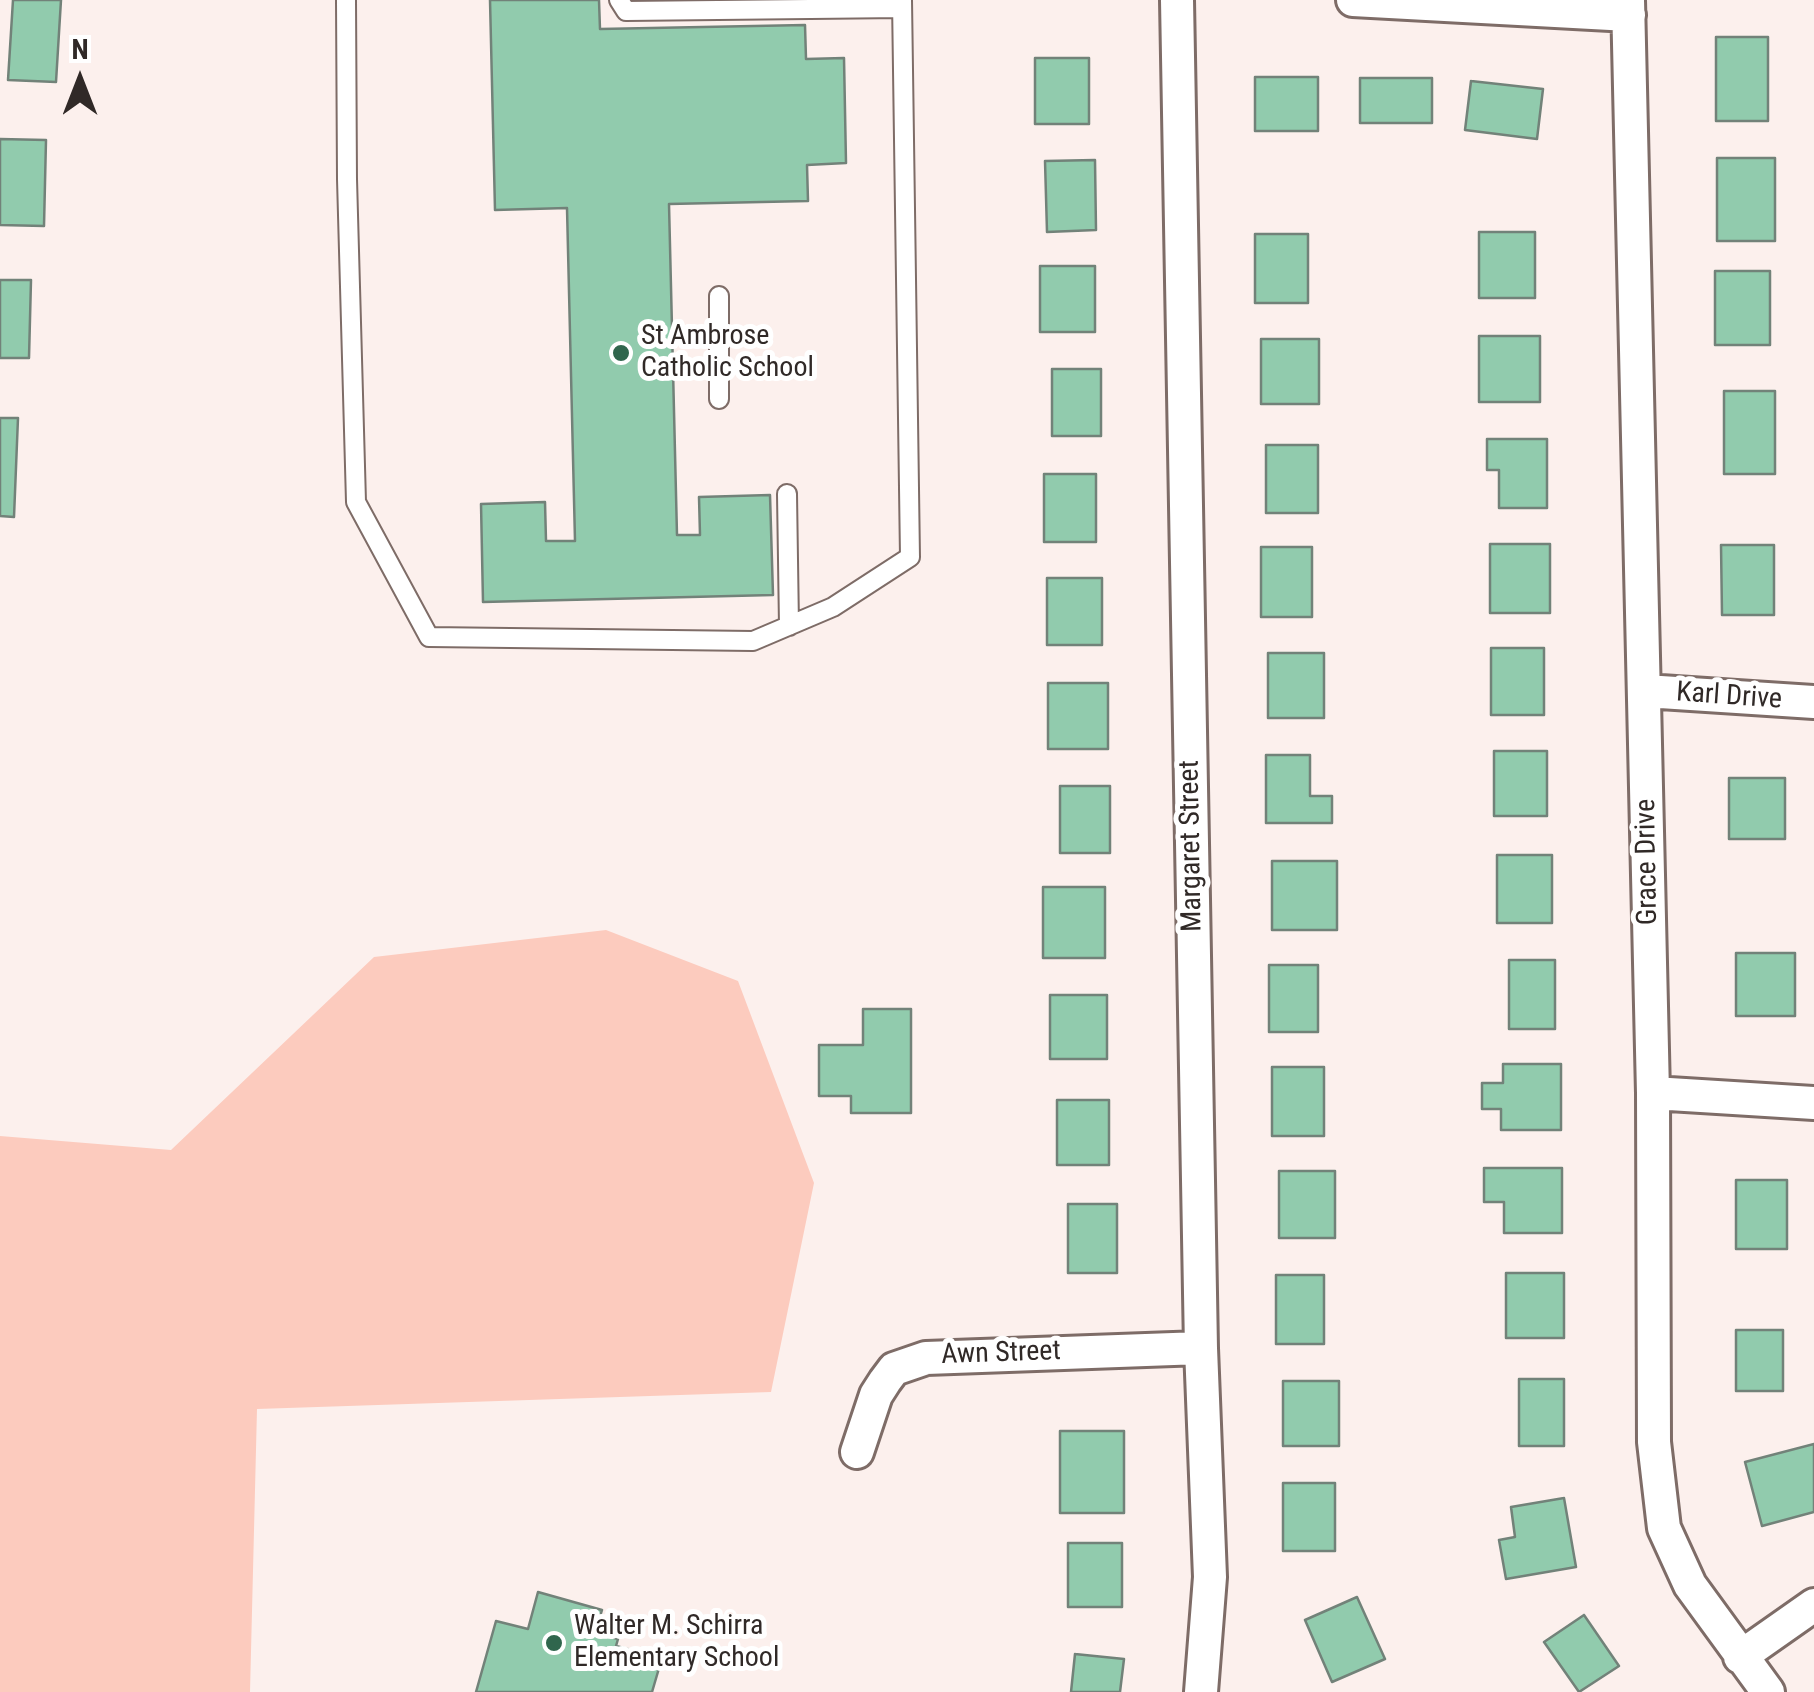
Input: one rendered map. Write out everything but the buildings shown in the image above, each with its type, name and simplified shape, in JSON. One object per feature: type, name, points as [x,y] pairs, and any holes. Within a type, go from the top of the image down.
[{"type":"street","name":"Margaret Street","points":[[1177,0],[1201,1348],[1210,1577],[1200,1692]]},
{"type":"street","points":[[1353,0],[1628,8]]},
{"type":"street","name":"Grace Drive","points":[[1628,8],[1652,1093],[1654,1442],[1664,1528],[1690,1585],[1768,1692]]},
{"type":"street","name":"Karl Drive","points":[[1644,692],[1814,702]]},
{"type":"street","points":[[1652,1093],[1814,1104]]},
{"type":"street","name":"Awn Street","points":[[856,1452],[885,1381],[894,1369],[926,1358],[1201,1348]]},
{"type":"street","points":[[1740,1658],[1814,1605]]},
{"type":"lane","points":[[346,0],[356,502],[429,637],[753,642],[834,607],[910,557],[902,4],[626,11],[619,0]]},
{"type":"lane","points":[[718,296],[720,398]]},
{"type":"lane","points":[[787,494],[790,626]]},
{"type":"shaded area","points":[[606,930],[738,981],[814,1183],[771,1392],[257,1409],[250,1692],[0,1692],[0,1136],[171,1150],[374,957]]},
{"type":"place","name":"St Ambrose Catholic School","points":[[621,353]]},
{"type":"place","name":"Walter M. Schirra Elementary School","points":[[554,1643]]}]
